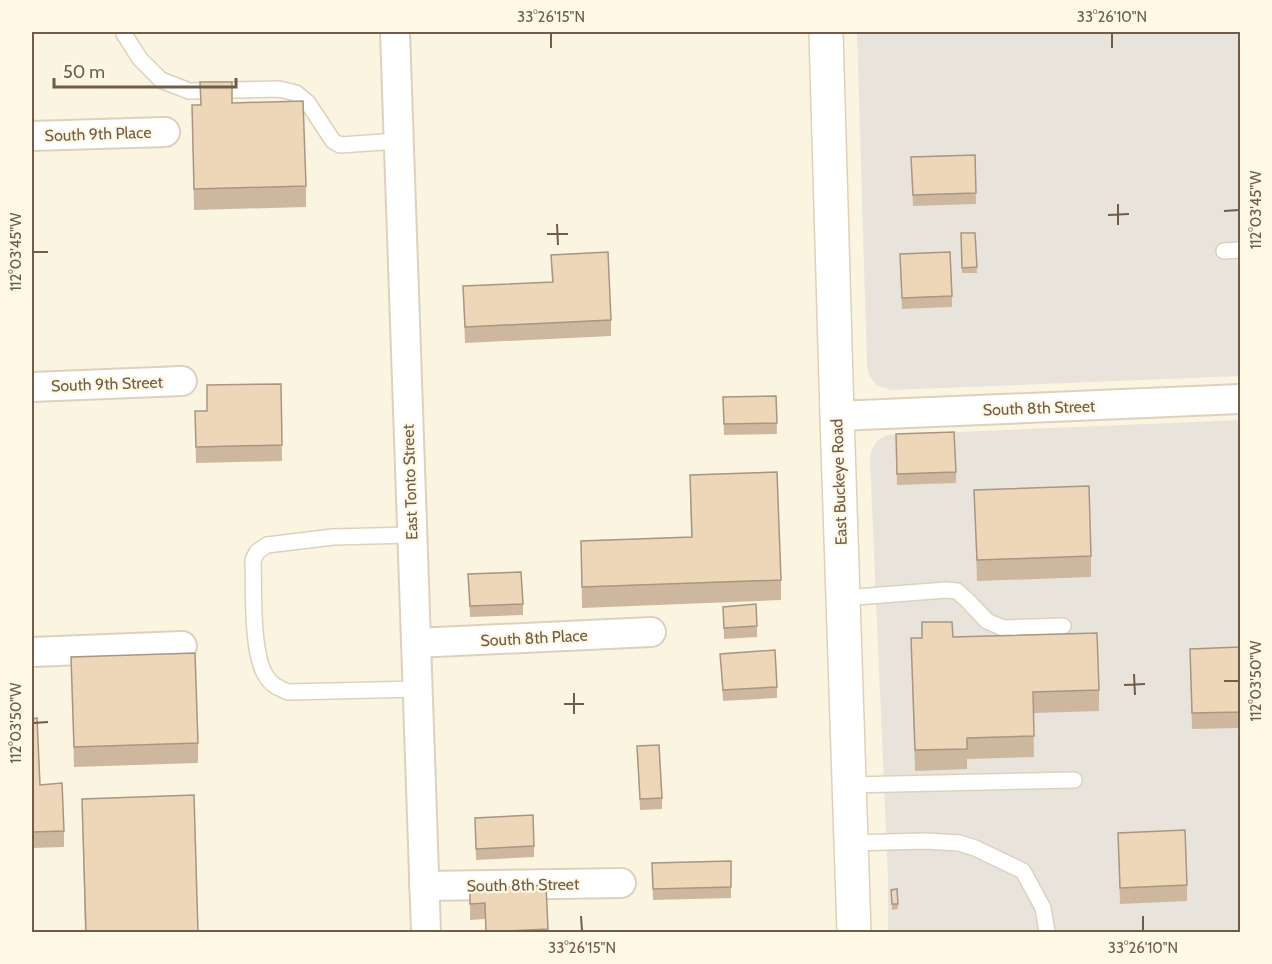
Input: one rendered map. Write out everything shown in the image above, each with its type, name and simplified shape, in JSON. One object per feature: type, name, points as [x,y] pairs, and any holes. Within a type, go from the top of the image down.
[{"type":"main road","name":"East Buckeye Road","points":[[826,32],[854,933]]},
{"type":"street","name":"East Tonto Street","points":[[395,32],[426,933]]},
{"type":"street","name":"South 9th Place","points":[[32,136],[165,132]]},
{"type":"street","name":"South 9th Street","points":[[32,387],[182,381]]},
{"type":"street","name":"South 8th Street","points":[[837,416],[1240,399]]},
{"type":"street","name":"South 8th Place","points":[[416,643],[651,632]]},
{"type":"street","points":[[32,652],[182,646]]},
{"type":"street","name":"South 8th Street","points":[[424,886],[621,883]]},
{"type":"lane","points":[[124,32],[140,59],[161,80],[189,92],[279,89],[296,93],[308,103],[333,141],[340,145],[398,141]]},
{"type":"lane","points":[[1224,251],[1240,250]]},
{"type":"lane","points":[[412,535],[333,537],[267,545],[257,552],[253,560],[256,647],[265,675],[275,686],[288,692],[418,689]]},
{"type":"lane","points":[[843,598],[957,591],[987,621],[1003,628],[1063,626]]},
{"type":"lane","points":[[849,785],[1074,780]]},
{"type":"lane","points":[[851,843],[925,841],[959,843],[975,848],[1023,871],[1042,908],[1047,933]]},
{"type":"shaded area","points":[[857,32],[1240,32],[1240,376],[891,390],[876,385],[870,377],[867,366]]},
{"type":"shaded area","points":[[1240,420],[1240,932],[888,932],[888,878],[870,459],[872,449],[878,440],[887,435]]},
{"type":"building","points":[[200,82],[232,82],[232,103],[303,101],[306,186],[194,189],[192,105],[201,105]]},
{"type":"building","points":[[975,155],[976,193],[913,195],[911,157]]},
{"type":"building","points":[[961,233],[975,233],[977,267],[962,268]]},
{"type":"building","points":[[608,252],[611,320],[465,327],[463,286],[553,282],[551,255]]},
{"type":"building","points":[[950,252],[952,296],[902,298],[900,254]]},
{"type":"building","points":[[281,384],[282,445],[196,447],[195,411],[207,411],[207,385]]},
{"type":"building","points":[[776,396],[777,423],[724,424],[723,397]]},
{"type":"building","points":[[954,432],[956,472],[897,474],[896,434]]},
{"type":"building","points":[[777,472],[781,580],[582,587],[581,541],[692,537],[690,475]]},
{"type":"building","points":[[1089,486],[1091,556],[977,560],[974,490]]},
{"type":"building","points":[[521,572],[523,604],[470,606],[468,574]]},
{"type":"building","points":[[756,604],[757,626],[724,628],[723,607]]},
{"type":"building","points":[[922,622],[952,622],[953,637],[1097,633],[1099,690],[1033,692],[1034,736],[967,738],[967,749],[915,750],[911,638],[922,638]]},
{"type":"building","points":[[1240,647],[1240,712],[1192,713],[1190,649]]},
{"type":"building","points":[[775,650],[777,687],[723,690],[720,654]]},
{"type":"building","points":[[195,653],[198,743],[74,747],[71,657]]},
{"type":"building","points":[[37,718],[40,785],[62,783],[64,831],[32,832],[32,719]]},
{"type":"building","points":[[659,745],[662,798],[640,799],[637,746]]},
{"type":"building","points":[[194,795],[198,933],[86,933],[82,799]]},
{"type":"building","points":[[533,815],[534,846],[476,849],[475,818]]},
{"type":"building","points":[[1185,830],[1187,885],[1120,888],[1118,833]]},
{"type":"building","points":[[731,861],[731,887],[653,889],[652,863]]},
{"type":"building","points":[[546,885],[548,929],[486,932],[485,903],[470,904],[470,889]]},
{"type":"building","points":[[897,889],[898,904],[892,904],[891,890]]}]
